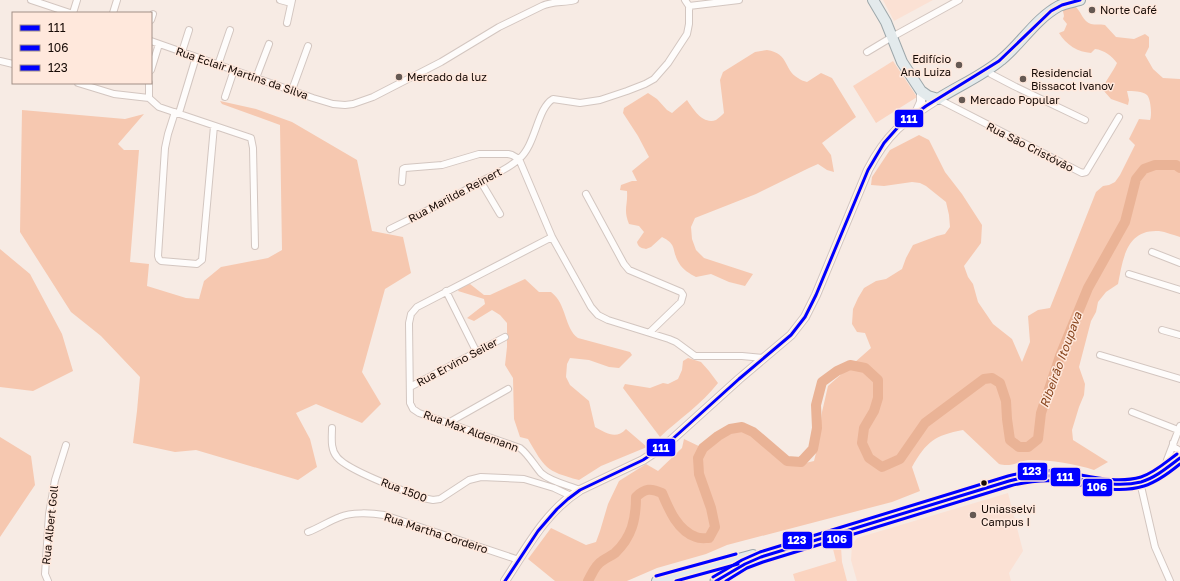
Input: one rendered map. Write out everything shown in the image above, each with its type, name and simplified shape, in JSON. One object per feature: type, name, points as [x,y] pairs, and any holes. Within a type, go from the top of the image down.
[{"type":"main road","points":[[873,0],[886,22],[902,62],[921,91],[928,96],[938,99],[987,69],[1009,52],[1059,3],[1080,0]]},
{"type":"main road","points":[[717,580],[750,561],[1022,478],[1054,476],[1120,485],[1140,482],[1164,470],[1180,458]]},
{"type":"main road","points":[[657,581],[759,553],[802,545]]},
{"type":"street","points":[[71,12],[77,0]]},
{"type":"street","points":[[113,12],[117,0]]},
{"type":"street","points":[[280,0],[292,2],[287,23]]},
{"type":"street","name":"Rua Eclair Martins da Silva","points":[[152,41],[333,104],[352,104],[373,97],[441,62],[499,27],[548,3],[565,3],[575,0]]},
{"type":"street","points":[[519,159],[526,152],[543,112],[553,98],[580,103],[600,100],[627,91],[654,79],[668,63],[688,34],[689,24],[687,3],[739,0]]},
{"type":"street","points":[[867,52],[959,0]]},
{"type":"street","points":[[35,1],[68,12]]},
{"type":"street","points":[[182,52],[189,30]]},
{"type":"street","points":[[218,64],[230,30]]},
{"type":"street","points":[[152,67],[159,44]]},
{"type":"street","points":[[256,78],[269,44]]},
{"type":"street","points":[[292,90],[308,46]]},
{"type":"street","points":[[196,57],[177,113],[168,134],[165,148],[158,256],[161,261],[197,264],[202,260],[214,126]]},
{"type":"street","points":[[0,63],[12,64]]},
{"type":"street","points":[[987,69],[991,74],[1014,86],[1085,120]]},
{"type":"street","points":[[224,97],[234,70]]},
{"type":"street","points":[[81,84],[114,94],[149,98],[159,107],[251,138],[253,148],[255,246]]},
{"type":"street","points":[[149,84],[149,98]]},
{"type":"street","points":[[916,113],[921,102],[921,91]]},
{"type":"street","points":[[505,581],[540,527],[555,510],[571,496],[580,490],[643,460],[667,444],[763,358],[791,335],[805,317],[868,170],[877,154],[894,132],[916,113],[938,99]]},
{"type":"street","name":"Rua São Cristóvão","points":[[938,99],[1082,173],[1086,172],[1119,117]]},
{"type":"street","points":[[402,182],[404,168],[442,165],[479,154],[512,155],[519,159],[552,237],[591,307],[598,315],[608,320],[650,332],[676,342],[695,356],[742,356],[763,358]]},
{"type":"street","name":"Rua Marilde Reinert","points":[[390,229],[428,211],[519,159]]},
{"type":"street","points":[[481,182],[500,214]]},
{"type":"street","points":[[586,194],[624,264],[629,270],[681,292],[683,295],[681,302],[650,332]]},
{"type":"street","name":"Rua Max Aldemann","points":[[552,237],[446,291],[417,307],[411,314],[409,323],[410,403],[413,409],[419,413],[520,448],[543,474],[550,479],[580,490]]},
{"type":"street","points":[[1152,252],[1180,263]]},
{"type":"street","points":[[1129,274],[1180,290]]},
{"type":"street","points":[[446,291],[476,351]]},
{"type":"street","points":[[1162,330],[1180,335]]},
{"type":"street","name":"Rua Ervino Seiler","points":[[410,387],[505,336]]},
{"type":"street","points":[[1100,355],[1180,379]]},
{"type":"street","points":[[448,423],[508,389]]},
{"type":"street","points":[[1132,412],[1179,428],[1166,460],[1164,470]]},
{"type":"street","name":"Rua 1500","points":[[332,428],[332,444],[337,457],[350,468],[423,498],[433,500],[440,499],[469,480],[481,477],[524,479],[554,488],[571,496]]},
{"type":"street","points":[[1173,443],[1174,447],[1180,451]]},
{"type":"street","name":"Rua Albert Goll","points":[[48,581],[45,574],[49,514],[55,480],[66,446]]},
{"type":"street","points":[[1140,482],[1155,547],[1170,581]]},
{"type":"street","name":"Rua Martha Cordeiro","points":[[308,532],[322,527],[341,516],[370,513],[384,515],[519,560]]},
{"type":"shaded area","points":[[883,0],[933,0],[894,21]]},
{"type":"shaded area","points":[[1075,6],[1088,23],[1105,25],[1116,37],[1134,39],[1145,34],[1149,37],[1149,47],[1145,55],[1153,69],[1163,78],[1180,79],[1180,237],[1159,231],[1139,235],[1133,240],[1124,256],[1118,284],[1106,292],[1098,302],[1096,312],[1091,321],[1079,367],[1085,384],[1084,395],[1072,430],[1073,440],[1108,462],[1094,470],[1071,464],[1039,460],[1027,460],[1008,465],[999,464],[963,430],[938,437],[922,451],[917,458],[912,467],[920,491],[892,502],[727,545],[706,554],[657,568],[627,581],[555,581],[528,559],[551,528],[586,545],[596,542],[608,504],[619,481],[646,464],[658,471],[682,448],[684,439],[707,450],[716,439],[722,435],[728,432],[742,431],[755,437],[773,455],[792,466],[814,461],[819,441],[822,412],[828,386],[871,348],[865,333],[857,332],[852,324],[853,309],[858,298],[864,288],[876,281],[886,279],[902,269],[913,245],[945,234],[950,227],[946,202],[926,186],[920,183],[912,182],[884,186],[871,185],[872,177],[890,150],[919,135],[929,140],[945,172],[962,194],[982,225],[981,243],[964,266],[968,277],[973,284],[978,302],[993,324],[1012,339],[1022,362],[1030,342],[1028,316],[1038,310],[1050,308],[1096,192],[1103,186],[1115,182],[1135,145],[1129,139],[1139,119],[1150,120],[1151,118],[1151,108],[1147,95],[1127,91],[1129,100],[1128,105],[1111,99],[1103,90],[1117,63],[1113,58],[1105,52],[1095,49],[1091,53],[1077,49],[1065,41],[1059,33],[1064,31],[1067,24],[1063,19],[1063,11],[1065,8]]},
{"type":"shaded area","points":[[767,50],[774,52],[783,58],[793,74],[801,80],[807,82],[821,73],[832,78],[856,117],[822,143],[831,155],[834,172],[827,170],[818,164],[756,194],[695,218],[691,227],[692,239],[696,250],[704,258],[753,274],[745,286],[729,282],[711,274],[696,277],[680,265],[672,245],[662,237],[651,247],[646,249],[640,247],[637,242],[644,232],[639,226],[629,224],[626,211],[627,191],[620,190],[621,185],[632,181],[637,181],[632,171],[649,157],[638,136],[623,113],[624,108],[648,93],[672,113],[687,100],[695,112],[703,118],[711,121],[716,120],[724,113],[720,80],[723,72],[755,52]]},
{"type":"shaded area","points":[[893,61],[917,97],[876,123],[853,86]]},
{"type":"shaded area","points":[[220,101],[256,109],[292,122],[357,160],[372,231],[403,237],[411,273],[385,289],[362,372],[381,404],[362,423],[316,404],[296,413],[310,439],[317,467],[298,480],[196,450],[175,452],[133,443],[140,377],[101,336],[71,312],[20,232],[22,110],[125,119],[144,114],[118,144],[124,150],[139,150],[130,262],[149,264],[147,286],[186,298],[199,299],[204,281],[221,267],[268,258],[282,250],[280,125],[222,104]]},
{"type":"shaded area","points":[[0,249],[30,274],[62,334],[73,371],[33,391],[0,387]]},
{"type":"shaded area","points":[[525,279],[539,292],[551,292],[556,297],[563,309],[573,334],[578,338],[630,352],[632,355],[619,368],[609,367],[589,360],[570,358],[567,364],[566,377],[570,385],[589,401],[595,427],[615,435],[626,429],[647,447],[601,466],[579,480],[552,471],[538,456],[528,439],[520,437],[514,419],[513,378],[505,365],[507,323],[500,315],[492,310],[474,321],[467,318],[485,304],[484,299],[458,291],[461,286],[470,284],[484,295],[490,295]]},
{"type":"shaded area","points":[[688,358],[701,362],[718,383],[698,405],[660,437],[623,388],[625,384],[650,388],[663,383],[668,384],[678,379],[682,370],[683,361]]},
{"type":"shaded area","points":[[0,437],[31,456],[35,485],[0,537]]},
{"type":"shaded area","name":"Uniasselvi Campus I","points":[[1008,493],[1023,551],[1009,573],[1011,581],[857,581],[851,560],[852,545],[857,538]]},
{"type":"shaded area","points":[[835,544],[841,547],[842,562],[847,581],[795,581],[793,574],[836,561],[832,545]]},
{"type":"waterway","name":"Ribeirão Itoupava","points":[[588,581],[597,565],[615,553],[625,541],[634,520],[636,497],[645,490],[655,490],[662,493],[671,513],[684,530],[698,538],[709,538],[715,527],[711,508],[699,474],[698,458],[703,448],[730,429],[742,427],[753,432],[787,461],[801,462],[813,449],[817,428],[816,405],[822,382],[837,371],[850,365],[865,368],[878,380],[878,398],[874,411],[864,428],[862,443],[869,458],[882,467],[900,459],[925,423],[984,379],[992,378],[1000,383],[1006,401],[1010,440],[1019,447],[1028,447],[1038,439],[1041,413],[1060,356],[1088,288],[1125,222],[1136,179],[1144,169],[1155,165],[1176,165],[1180,168]]},
{"type":"transit line","name":"111","points":[[505,581],[538,531],[568,499],[580,490],[643,460],[667,444],[739,379],[791,335],[805,317],[816,295],[868,170],[884,143],[899,126],[926,106],[999,61],[1051,11],[1062,5],[1080,0]]},
{"type":"transit line","name":"123","points":[[713,577],[742,560],[760,552],[1008,476],[1020,473],[1056,471],[1098,478],[1120,480],[1130,479],[1151,473],[1177,454]]},
{"type":"transit line","name":"111","points":[[716,581],[745,564],[761,557],[1020,478],[1049,476],[1066,477],[1108,484],[1130,484],[1151,478],[1180,458]]},
{"type":"transit line","name":"106","points":[[726,581],[747,568],[763,562],[1021,483],[1056,481],[1100,488],[1133,488],[1154,482],[1180,464]]},
{"type":"transit line","name":"123","points":[[656,576],[736,554]]},
{"type":"transit line","name":"106","points":[[676,581],[738,564]]},
{"type":"place","name":"Norte Café","points":[[1092,10]]},
{"type":"place","name":"Edifício Ana Luiza","points":[[959,65]]},
{"type":"place","name":"Mercado da luz","points":[[399,77]]},
{"type":"place","name":"Residencial Bissacot Ivanov","points":[[1023,79]]},
{"type":"place","name":"Mercado Popular","points":[[962,100]]},
{"type":"place","name":"Uniasselvi Campus I","points":[[973,515]]}]
